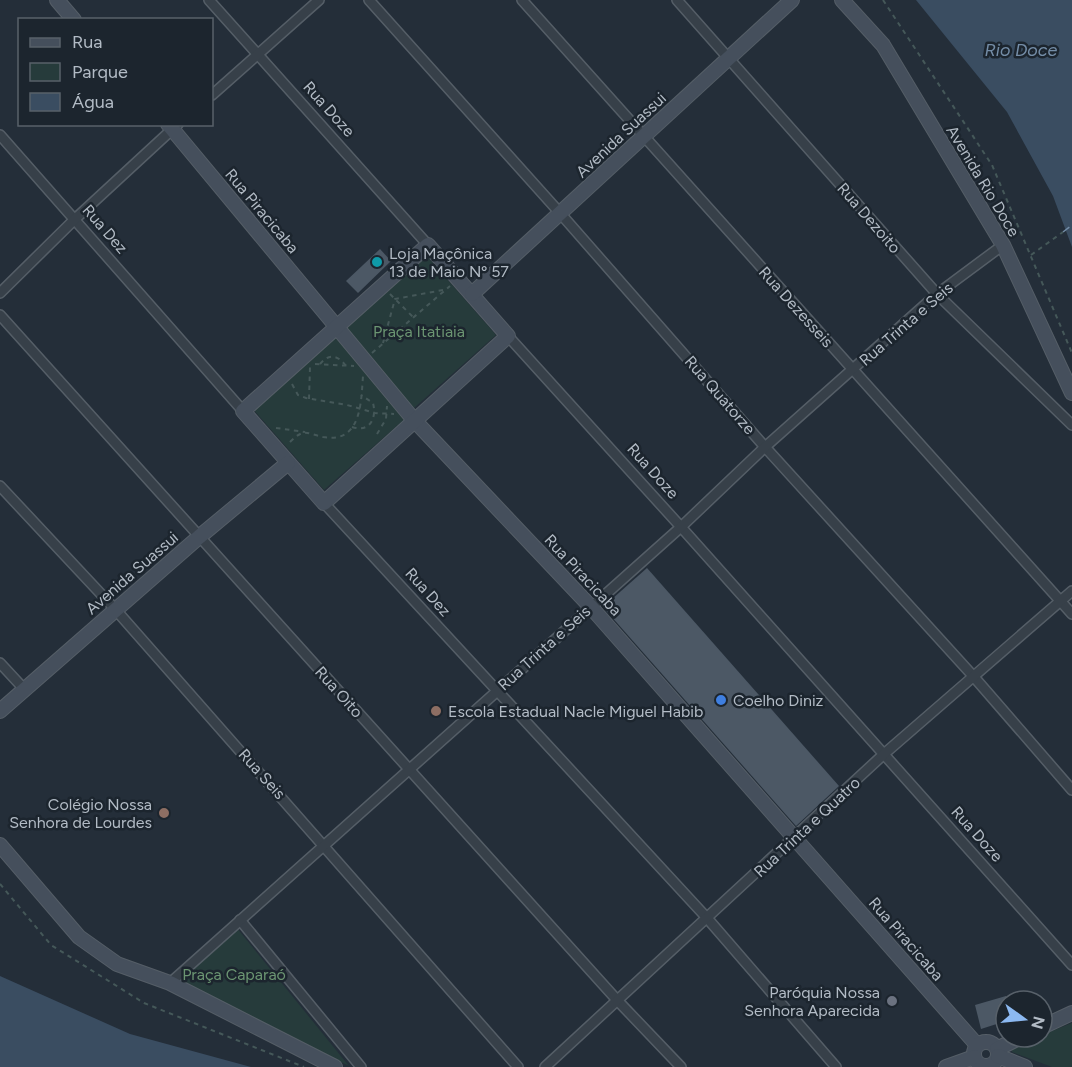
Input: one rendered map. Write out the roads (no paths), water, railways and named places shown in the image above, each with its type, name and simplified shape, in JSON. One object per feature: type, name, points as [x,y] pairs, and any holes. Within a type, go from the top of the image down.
[{"type":"street","points":[[57,0],[72,18]]},
{"type":"street","name":"Rua Doze","points":[[209,0],[1072,965]]},
{"type":"street","points":[[213,94],[319,0]]},
{"type":"street","name":"Rua Quatorze","points":[[369,0],[561,213],[765,447],[975,677],[1072,790]]},
{"type":"street","name":"Rua Dezesseis","points":[[522,0],[1072,614]]},
{"type":"street","name":"Rua Dezoito","points":[[677,0],[937,294],[1072,425]]},
{"type":"street","name":"Avenida Suassui","points":[[472,294],[792,0]]},
{"type":"street","name":"Avenida Rio Doce","points":[[842,0],[883,45],[1003,245],[1072,393]]},
{"type":"street","points":[[0,293],[173,126]]},
{"type":"street","name":"Rua Piracicaba","points":[[173,126],[337,327],[362,366],[590,606],[795,838],[975,1051]]},
{"type":"street","name":"Rua Dez","points":[[0,135],[288,463],[707,918],[836,1067]]},
{"type":"street","points":[[243,411],[428,245]]},
{"type":"street","name":"Rua Trinta e Seis","points":[[170,983],[408,768],[681,527],[765,447],[937,294],[1003,245]]},
{"type":"street","name":"Rua Oito","points":[[0,315],[617,1000],[681,1067]]},
{"type":"street","points":[[324,503],[508,336]]},
{"type":"street","name":"Avenida Suassui","points":[[0,711],[115,609],[288,463]]},
{"type":"street","name":"Rua Seis","points":[[0,486],[115,609],[518,1067]]},
{"type":"street","name":"Rua Trinta e Quatro","points":[[545,1067],[884,754],[1072,591]]},
{"type":"street","points":[[0,663],[25,690]]},
{"type":"street","points":[[0,845],[79,937],[117,964],[170,983],[335,1067]]},
{"type":"street","points":[[240,920],[361,1067]]},
{"type":"street","points":[[1054,1021],[1072,1013]]},
{"type":"street","points":[[945,1067],[975,1051],[988,1041],[994,1059]]},
{"type":"street","points":[[975,1051],[978,1064],[994,1059],[1006,1049]]},
{"type":"street","points":[[994,1059],[1025,1067]]},
{"type":"water","name":"Rio Doce","points":[[916,0],[1072,0],[1072,247],[1053,196],[1007,112]]},
{"type":"water","points":[[0,976],[130,1034],[251,1067],[0,1067]]},
{"type":"place","name":"Loja Maçônica 13 de Maio Nº 57","points":[[377,262]]},
{"type":"place","name":"Coelho Diniz","points":[[721,700]]},
{"type":"place","name":"Escola Estadual Nacle Miguel Habib","points":[[436,711]]},
{"type":"place","name":"Colégio Nossa Senhora de Lourdes","points":[[164,813]]},
{"type":"place","name":"Paróquia Nossa Senhora Aparecida","points":[[892,1001]]},
{"type":"park label","name":"Praça Itatiaia","points":[[419,331]]},
{"type":"park label","name":"Praça Caparaó","points":[[234,974]]}]
